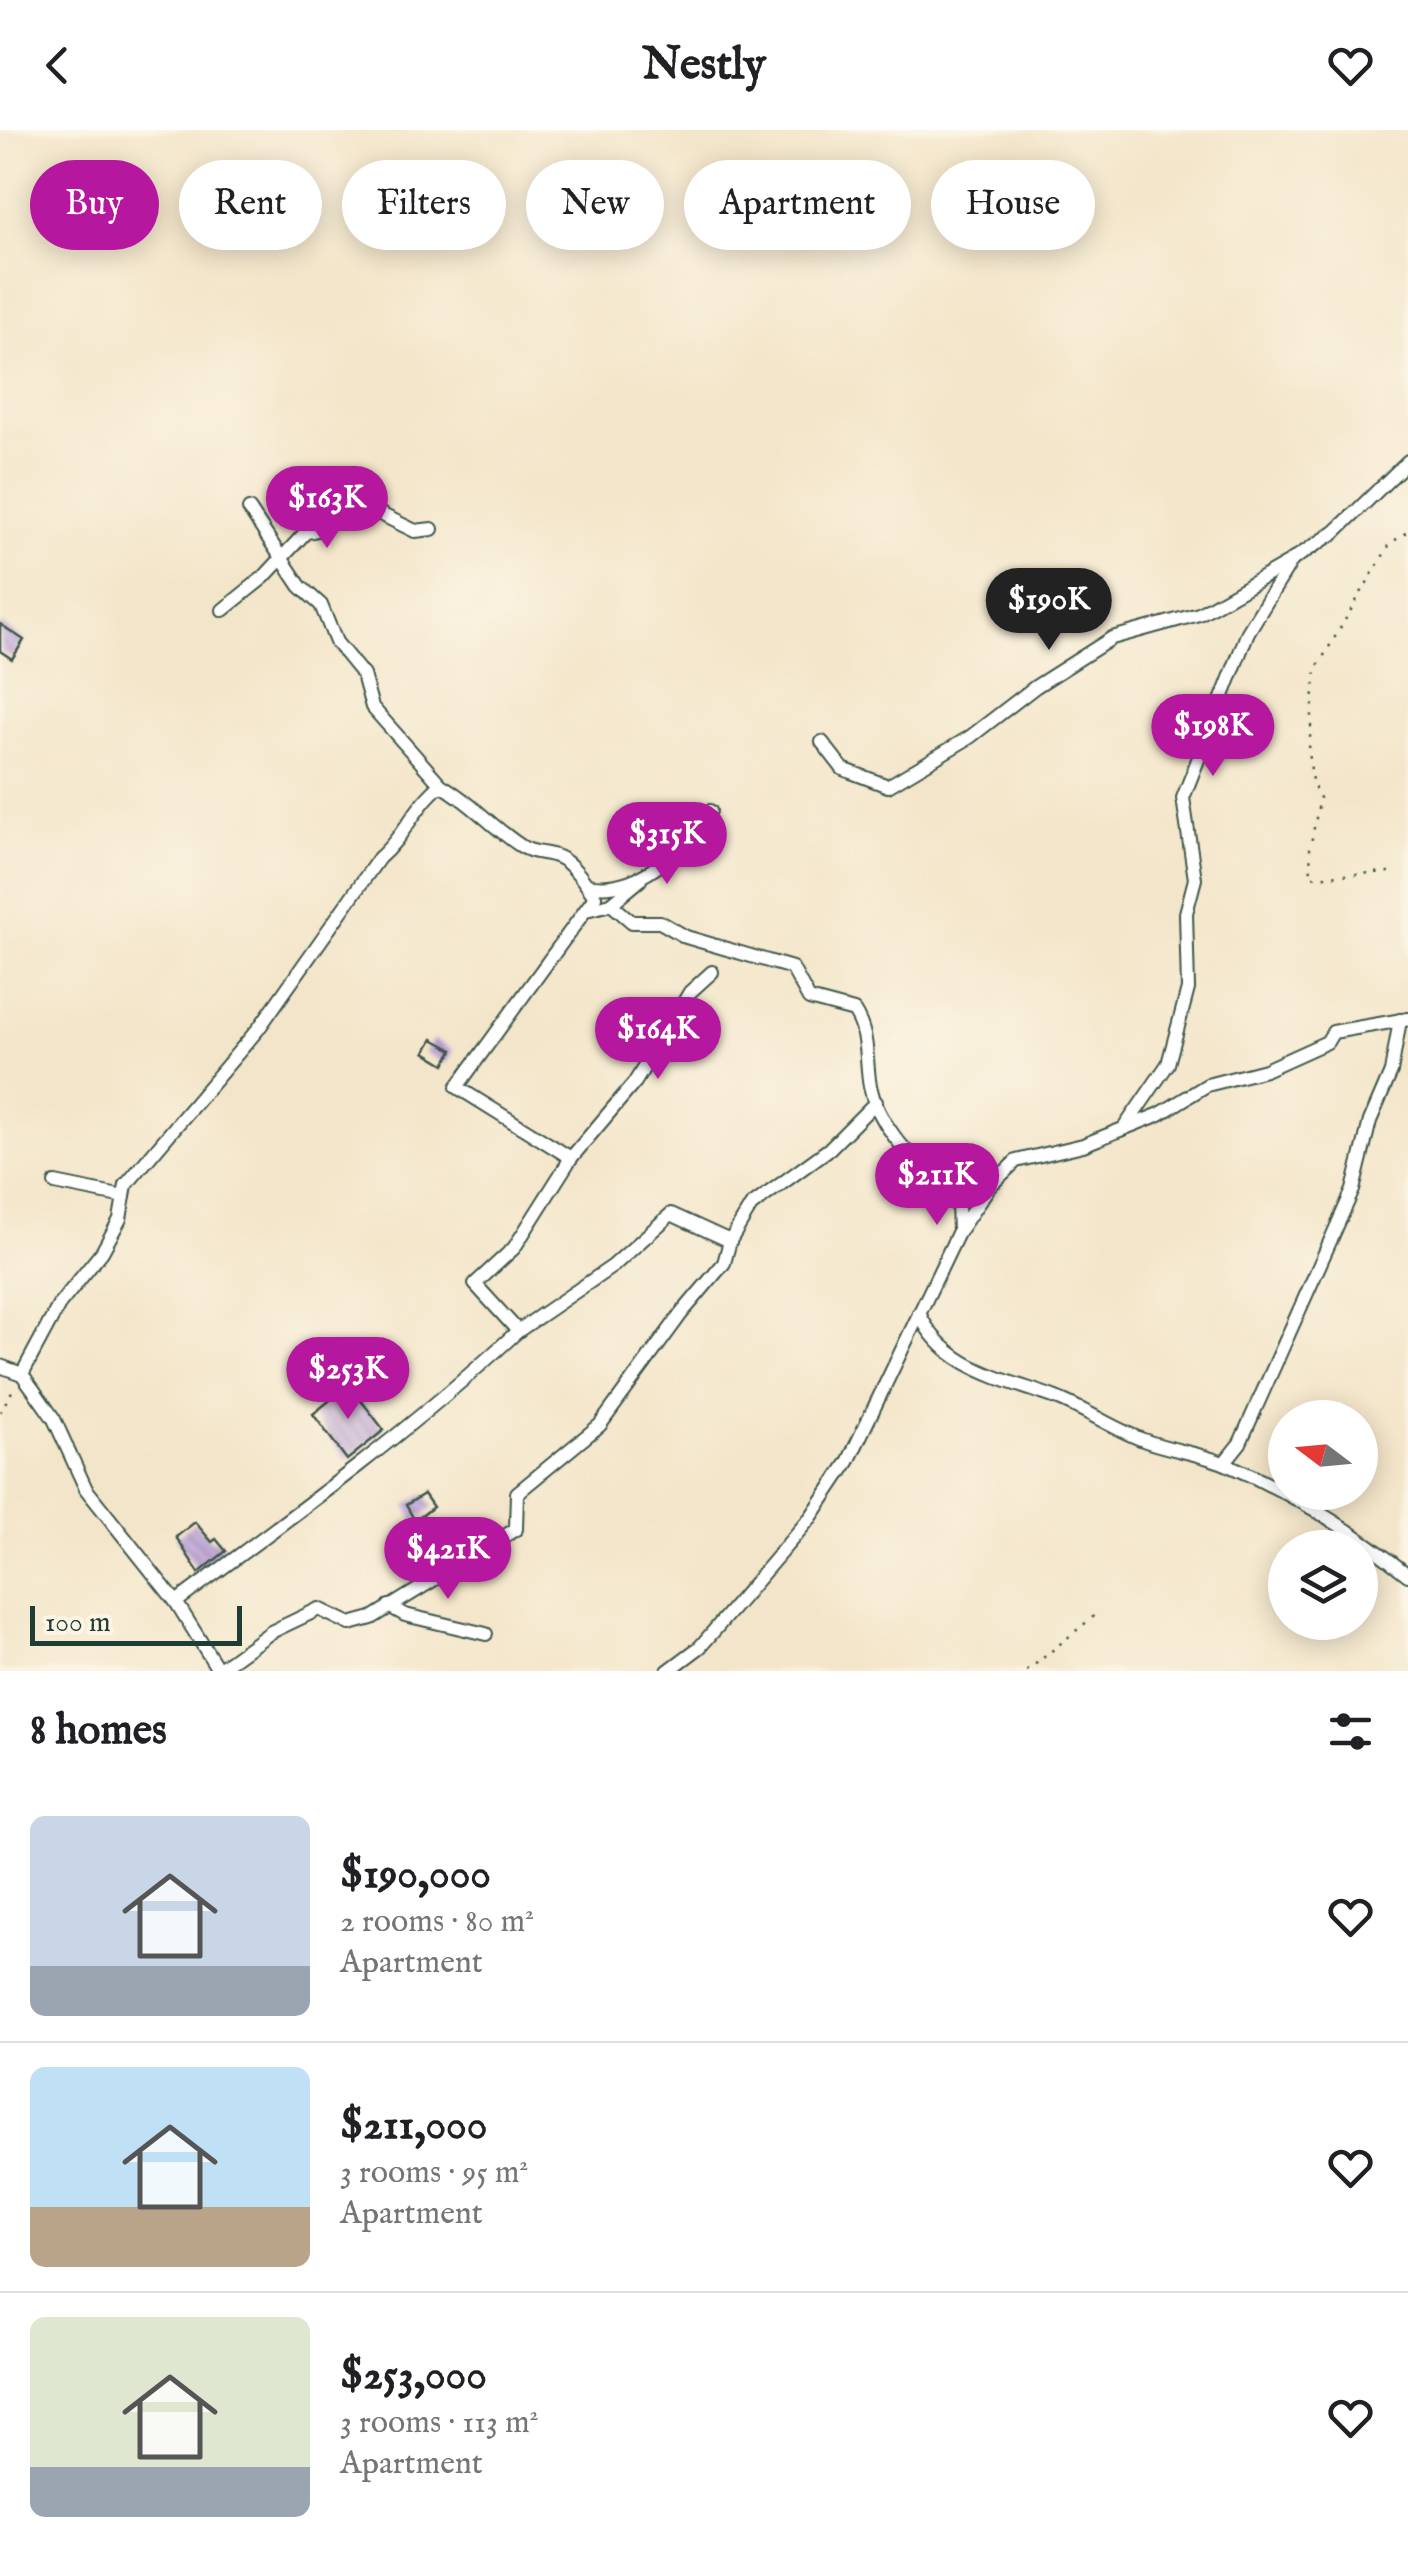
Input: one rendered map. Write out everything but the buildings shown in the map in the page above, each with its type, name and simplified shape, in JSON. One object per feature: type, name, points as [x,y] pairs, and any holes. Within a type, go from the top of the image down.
[{"type":"street","points":[[822,742],[843,769],[888,786],[970,737],[1035,687],[1112,638],[1199,614],[1292,560],[1335,532],[1408,461]]},
{"type":"street","points":[[223,610],[306,532],[323,530],[349,506],[358,504],[415,531],[432,530]]},
{"type":"street","points":[[249,509],[280,559],[321,605],[336,642],[363,675],[372,707],[441,785],[525,849],[562,858],[595,897],[457,1088],[571,1158]]},
{"type":"street","points":[[1124,1128],[1168,1064],[1188,988],[1186,913],[1194,880],[1191,830],[1183,798],[1248,632],[1292,560]]},
{"type":"street","points":[[22,1374],[59,1305],[102,1252],[120,1219],[126,1185],[259,1028],[379,858],[399,841],[428,795],[441,785]]},
{"type":"street","points":[[580,914],[592,906],[611,904],[677,849],[710,811]]},
{"type":"street","points":[[587,885],[602,888],[642,878]]},
{"type":"street","points":[[611,904],[632,922],[660,922],[686,937],[792,968],[810,999],[819,1004],[840,1004],[854,1011],[865,1028],[869,1083],[888,1132],[958,1204],[959,1231]]},
{"type":"street","points":[[518,1332],[474,1284],[514,1248],[571,1158],[635,1082],[690,992],[712,972]]},
{"type":"street","points":[[668,1671],[700,1646],[811,1517],[848,1462],[959,1231],[989,1187],[1016,1161],[1083,1145],[1160,1114],[1207,1085],[1264,1070],[1327,1042],[1333,1032],[1404,1019],[1390,1072],[1370,1120],[1353,1190],[1240,1443],[1224,1463]]},
{"type":"street","points":[[0,1366],[22,1374],[54,1420],[86,1489],[176,1602],[218,1671],[304,1614],[325,1610],[356,1624],[516,1529],[517,1494],[600,1424],[724,1263],[730,1241],[751,1206],[830,1149],[876,1102]]},
{"type":"street","points":[[54,1184],[124,1196]]},
{"type":"street","points":[[176,1602],[312,1502],[468,1378],[518,1332],[613,1266],[671,1214],[730,1241]]},
{"type":"street","points":[[919,1313],[926,1330],[970,1369],[1058,1399],[1144,1440],[1224,1463],[1346,1527],[1408,1575]]},
{"type":"street","points":[[390,1606],[405,1615],[486,1634]]},
{"type":"path","points":[[1389,872],[1311,877],[1310,848],[1320,798],[1312,782],[1310,698],[1316,669],[1336,633],[1390,544],[1408,531]]},
{"type":"path","points":[[0,1412],[22,1374]]},
{"type":"path","points":[[1027,1671],[1099,1612]]}]
